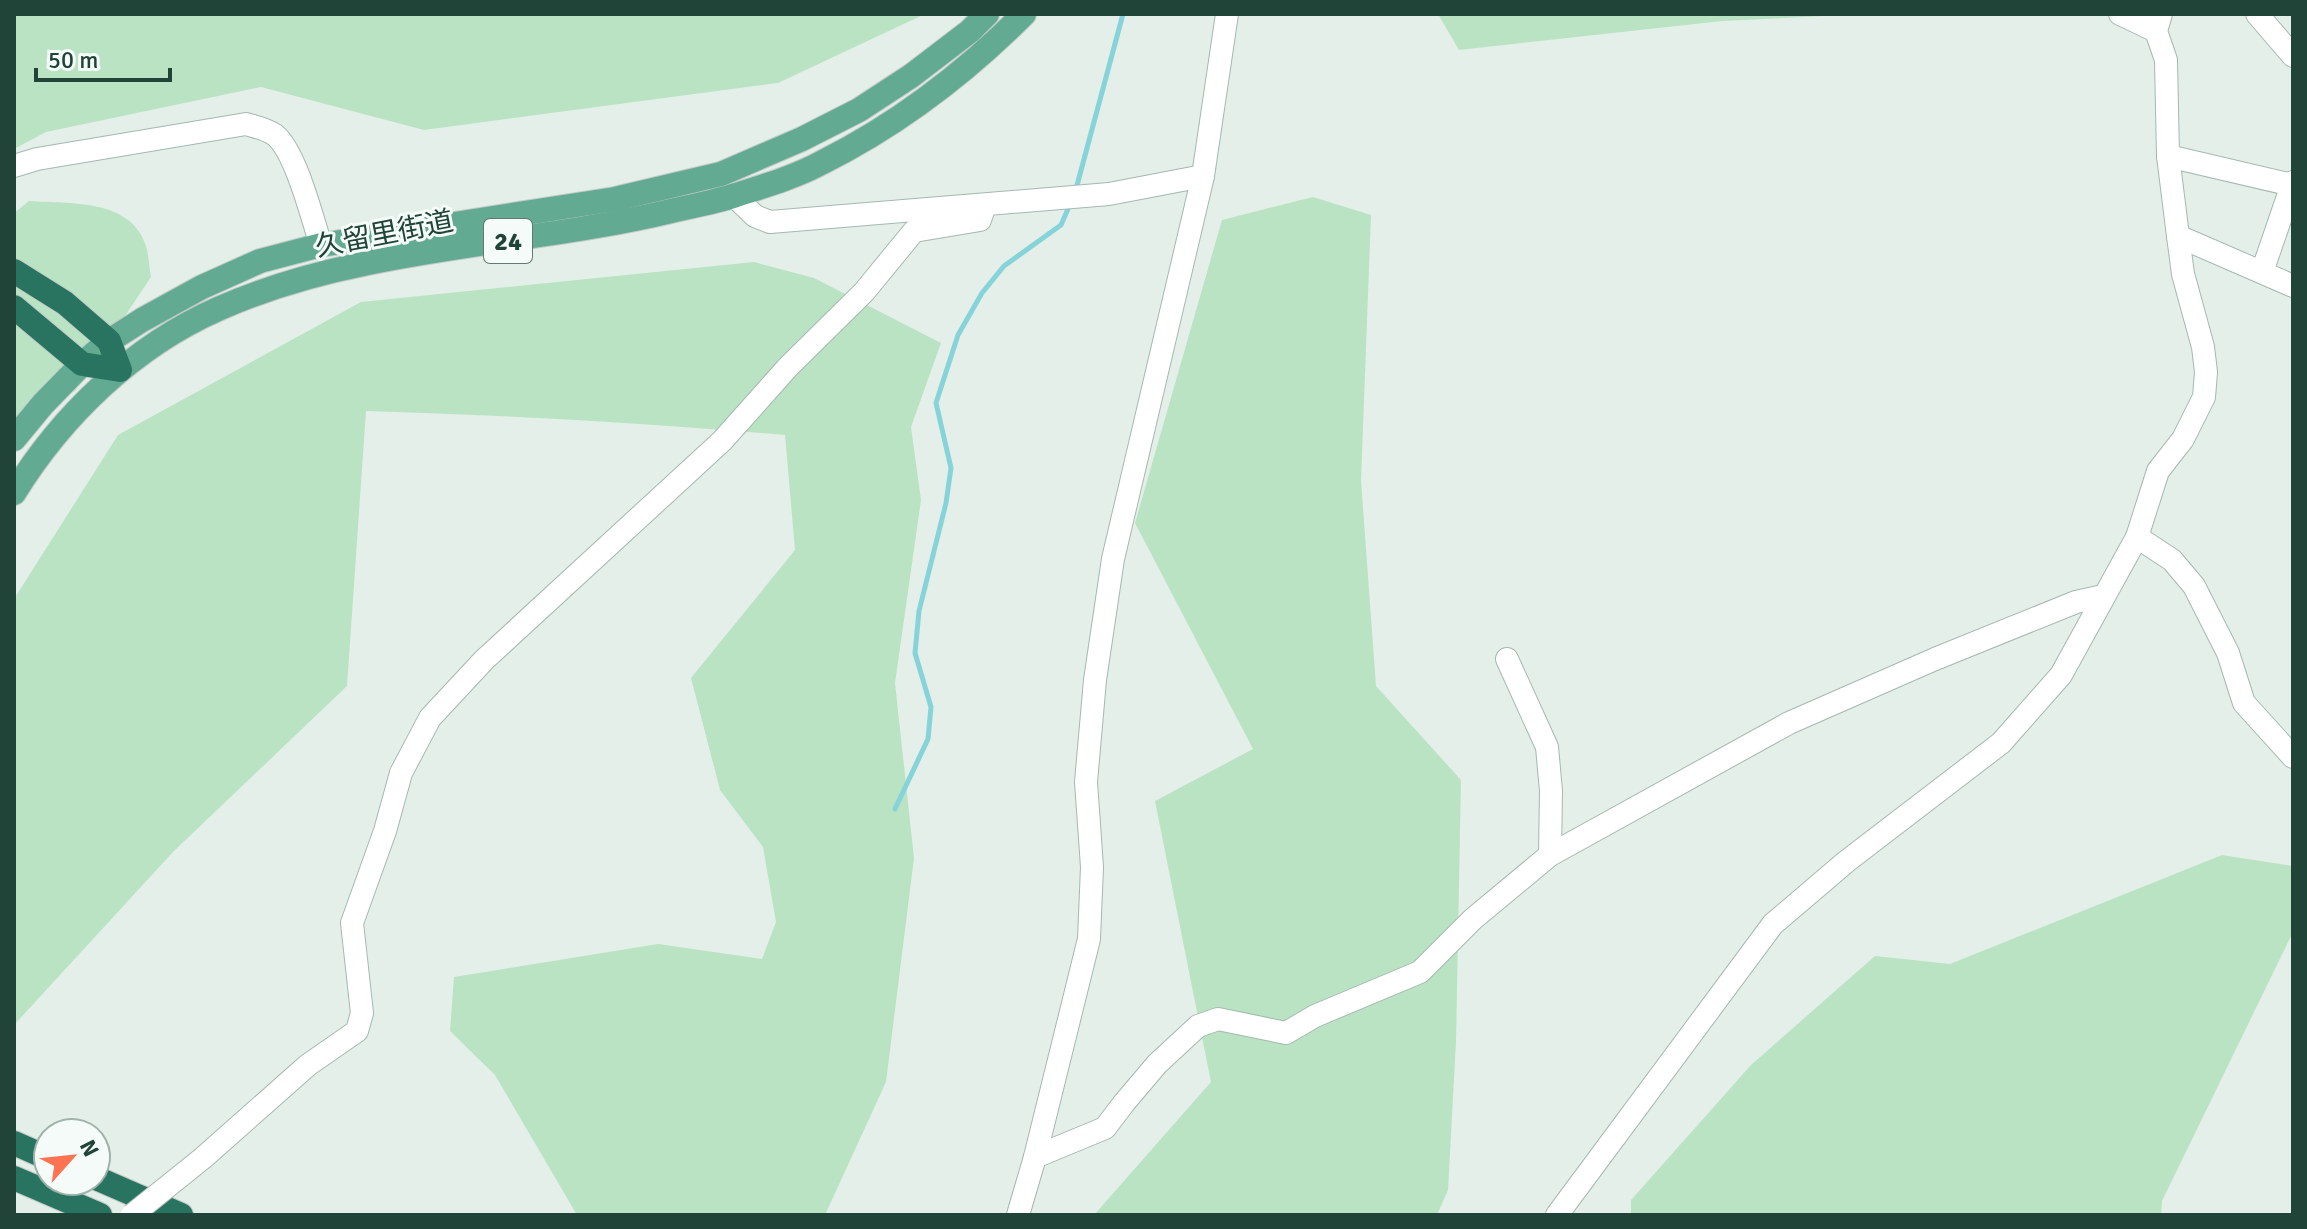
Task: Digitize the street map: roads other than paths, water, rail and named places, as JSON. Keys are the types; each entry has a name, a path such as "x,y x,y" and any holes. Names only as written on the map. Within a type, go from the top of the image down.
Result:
{"highway":[{"path":"14,271 65,303 109,341 120,370 82,364 14,307"},
{"path":"14,1178 100,1215"},
{"path":"112,1185 181,1215"},
{"path":"14,1188 91,1215"}],"main road":[{"name":"久留里街道","path":"14,439 43,404 109,341 202,287 260,261 321,245 615,199 721,174 859,110 923,67 987,14"},
{"name":"久留里街道","path":"14,493 68,421 120,370 185,326 217,309 268,290 367,263 629,221 734,196 819,165 930,97 989,49 1024,14"}],"street":[{"path":"1018,1215 1089,939 1092,867 1086,782 1095,680 1113,559 1203,176 1227,14"},
{"path":"1557,1215 1773,924 1847,861 2001,743 2061,675 2137,537 2158,471 2183,439 2204,397 2206,372 2203,347 2183,274 2168,156 2166,60 2158,23 2120,14"},
{"path":"2261,15 2293,56"},
{"path":"14,166 37,159 246,124 277,137 286,149 321,245"},
{"path":"2168,156 2292,183 2262,272"},
{"path":"734,196 755,216 770,222 1109,194 1203,176"},
{"path":"132,1215 203,1158 308,1065 357,1031 362,1013 352,923 385,831 401,773 430,718 484,660 722,441 788,367 864,292 914,231 980,220 985,205"},
{"path":"2178,236 2293,286"},
{"path":"2137,537 2172,560 2194,586 2228,653 2244,703 2293,757"},
{"path":"1035,1157 1105,1128 1157,1064 1198,1026 1218,1019 1286,1033 1315,1016 1420,972 1473,919 1550,855 1789,723 1935,659 2076,602 2103,596"},
{"path":"1507,659 1547,747 1551,791 1550,855"}],"waterway":[{"path":"1076,189 1123,14"},
{"path":"895,809 928,739 931,707 915,653 919,611 946,503 951,468 936,403 958,335 982,293 1004,266 1061,225 1071,202"}]}
